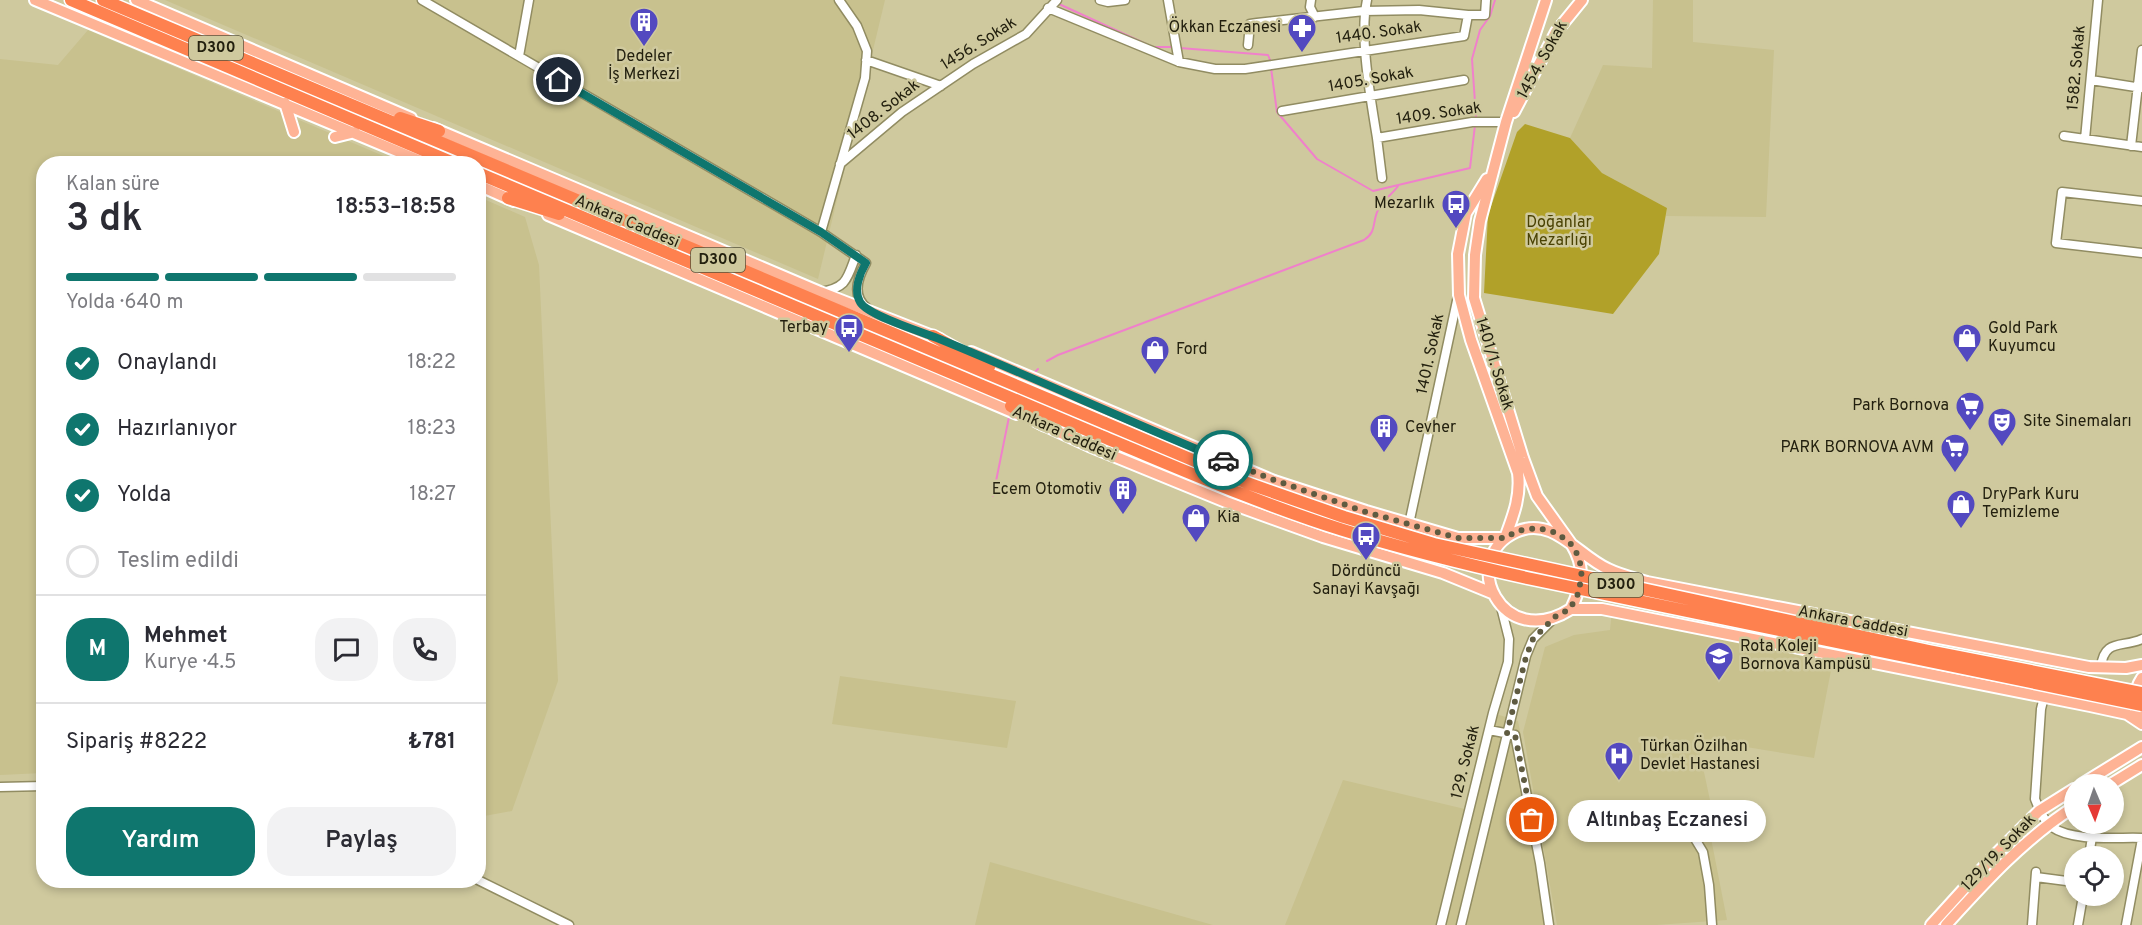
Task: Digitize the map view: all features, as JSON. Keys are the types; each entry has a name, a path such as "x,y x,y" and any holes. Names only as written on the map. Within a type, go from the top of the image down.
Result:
{"highway":[{"name":"D300","path":"71,0 437,156"},
{"name":"Ankara Caddesi","path":"103,0 472,156"},
{"path":"330,96 439,131"},
{"name":"Ankara Caddesi","path":"486,162 1246,483 1344,517 1434,544 1929,651 2142,693"},
{"name":"Ankara Caddesi","path":"486,176 1241,494 1341,529 1429,555 1527,578 2142,705"},
{"path":"508,198 633,238"},
{"path":"933,336 1045,398"},
{"path":"974,383 1044,425"}],"main road":[{"path":"35,0 410,156"},
{"name":"Ankara Caddesi","path":"136,0 820,292 933,336 1274,480 1458,538 1505,538 1517,531 1538,528 1557,533 1607,569 1647,582 2090,667 2126,668 2142,665"},
{"name":"1401/1. Sokak","path":"1546,0 1506,122 1480,221 1475,255 1474,298 1523,458 1537,496 1572,545"},
{"name":"1454. Sokak","path":"1506,122 1516,111 1556,32 1582,0"},
{"path":"285,103 294,132"},
{"path":"335,137 355,132"},
{"name":"1401/1. Sokak","path":"1493,169 1466,213 1458,254 1459,295 1471,340 1518,473 1520,488 1518,504 1505,538"},
{"name":"Ankara Caddesi","path":"486,188 1089,446 1226,502 1323,537 1443,573 1492,593"},
{"path":"1505,538 1491,560 1488,577 1492,593 1501,607 1526,620 1544,620 1570,609 1602,609 2127,714 2142,723"},
{"path":"1570,609 1579,592 1582,576 1577,554 1572,545"},
{"path":"2142,678 2134,699 2142,723"},
{"path":"2098,774 2142,747"},
{"path":"2124,776 2142,765"},
{"name":"129/19. Sokak","path":"1931,925 1991,859 2040,811 2064,795"},
{"name":"129/19. Sokak","path":"1946,925 2004,864 2049,823 2064,813"}],"street":[{"path":"422,0 821,232 856,255 866,263 858,281 857,292 860,303 874,313"},
{"path":"519,56 529,0"},
{"path":"839,0 857,26 867,51 866,60"},
{"name":"1456. Sokak","path":"941,86 973,64 1026,34 1057,0"},
{"path":"1100,0 1108,2 1125,0"},
{"path":"1168,0 1179,62"},
{"path":"1311,0 1310,7 1315,17"},
{"name":"1409. Sokak","path":"1367,0 1364,11 1366,49 1382,178"},
{"name":"1440. Sokak","path":"1048,8 1179,62 1215,69 1245,69 1464,36 1468,15 1485,15 1486,0"},
{"name":"1582. Sokak","path":"2085,139 2098,0"},
{"path":"1248,45 1250,24 1364,11 1419,10 1468,15"},
{"path":"2131,146 2140,87 2142,50"},
{"name":"1408. Sokak","path":"821,232 865,78 866,60 941,86"},
{"name":"1405. Sokak","path":"1282,111 1464,80"},
{"path":"2091,80 2140,87"},
{"name":"1408. Sokak","path":"840,164 902,112 941,86"},
{"name":"1409. Sokak","path":"1377,138 1472,122 1506,122"},
{"path":"2064,136 2142,147"},
{"path":"2142,201 2062,192 2056,243 2142,253"},
{"path":"820,292 835,290 842,286 856,255"},
{"name":"1401. Sokak","path":"1408,524 1459,295"},
{"name":"129. Sokak","path":"1441,925 1508,662 1510,650 1507,626 1501,607"},
{"name":"129. Sokak","path":"1461,925 1507,733 1531,645 1539,632 1556,616"},
{"path":"2101,667 2105,652 2112,646 2130,644 2142,639"},
{"path":"2044,697 2041,709 2035,799 2040,811 2049,823 2067,834 2142,838 2126,925"},
{"path":"1489,730 1515,735 1540,862 1549,925"},
{"path":"0,787 36,786"},
{"path":"1686,824 1703,852 1709,885 1712,925"},
{"path":"2091,846 2092,837"},
{"path":"2032,925 2036,874 2064,880"},
{"path":"486,884 569,925"},
{"path":"2078,925 2081,906"}],"shaded area":[{"path":"165,0 885,0 818,279"},
{"path":"1653,0 1693,0 1693,42 1774,50 1766,217 1666,216 1667,208 1602,173 1570,138 1603,65 1652,68"},
{"path":"88,30 384,156 36,156 36,773 0,775 0,59 58,65"},
{"path":"486,200 525,217 539,265 558,681 512,811 486,816"},
{"name":"Türkan Özilhan Devlet Hastanesi","path":"1612,611 1834,655 1814,758 1697,739 1711,805 1710,833 1727,920 1656,925 1557,925 1523,732 1545,647 1574,635 1610,630"},
{"path":"840,676 1016,701 1007,748 832,724"},
{"path":"1493,713 1518,721 1537,816 1554,925 1285,925 1343,780 1469,810"},
{"path":"990,862 1213,925 975,925"}],"green space":[{"name":"Doğanlar Mezarlığı","path":"1525,124 1570,138 1602,173 1667,208 1659,254 1613,314 1484,293 1488,215 1517,132"}],"waterway":[{"path":"1476,117 1472,59 1480,30 1490,16 1495,0"},
{"path":"1059,4 1146,44"},
{"path":"1151,47 1172,47"},
{"path":"1180,48 1268,55 1270,60"},
{"path":"1271,68 1277,112 1317,159 1373,191 1470,168 1475,125"},
{"path":"1047,361 1364,240 1373,230 1380,206 1398,186"},
{"path":"1034,373 1038,369"},
{"path":"993,496 1009,417"}],"way so far":[{"path":"1223,460 1366,512 1458,538 1479,540 1505,538 1517,531 1538,528 1557,533 1572,545 1582,569 1579,592 1570,609 1556,616 1533,639 1526,657 1507,733 1515,735 1532,820"}],"place":[{"name":"Dedeler İş Merkezi","path":"644,48"},
{"name":"Ökkan Eczanesi","path":"1302,54"},
{"name":"Mezarlık","path":"1456,230"},
{"name":"Terbay","path":"849,354"},
{"name":"Gold Park Kuyumcu","path":"1967,364"},
{"name":"Ford","path":"1155,376"},
{"name":"Park Bornova","path":"1970,432"},
{"name":"Site Sinemaları","path":"2002,448"},
{"name":"Cevher","path":"1384,454"},
{"name":"PARK BORNOVA AVM","path":"1955,474"},
{"name":"Ecem Otomotiv","path":"1123,516"},
{"name":"DryPark Kuru Temizleme","path":"1961,530"},
{"name":"Kia","path":"1196,544"},
{"name":"Dördüncü Sanayi Kavşağı","path":"1366,562"},
{"name":"Rota Koleji Bornova Kampüsü","path":"1719,682"},
{"name":"Türkan Özilhan Devlet Hastanesi","path":"1619,782"},
{"name":"Altınbaş Eczanesi","path":"1532,820"}],"route":[{"path":"559,80 821,232 866,263 858,281 857,292 860,303 874,313 972,352 1223,460"}]}
